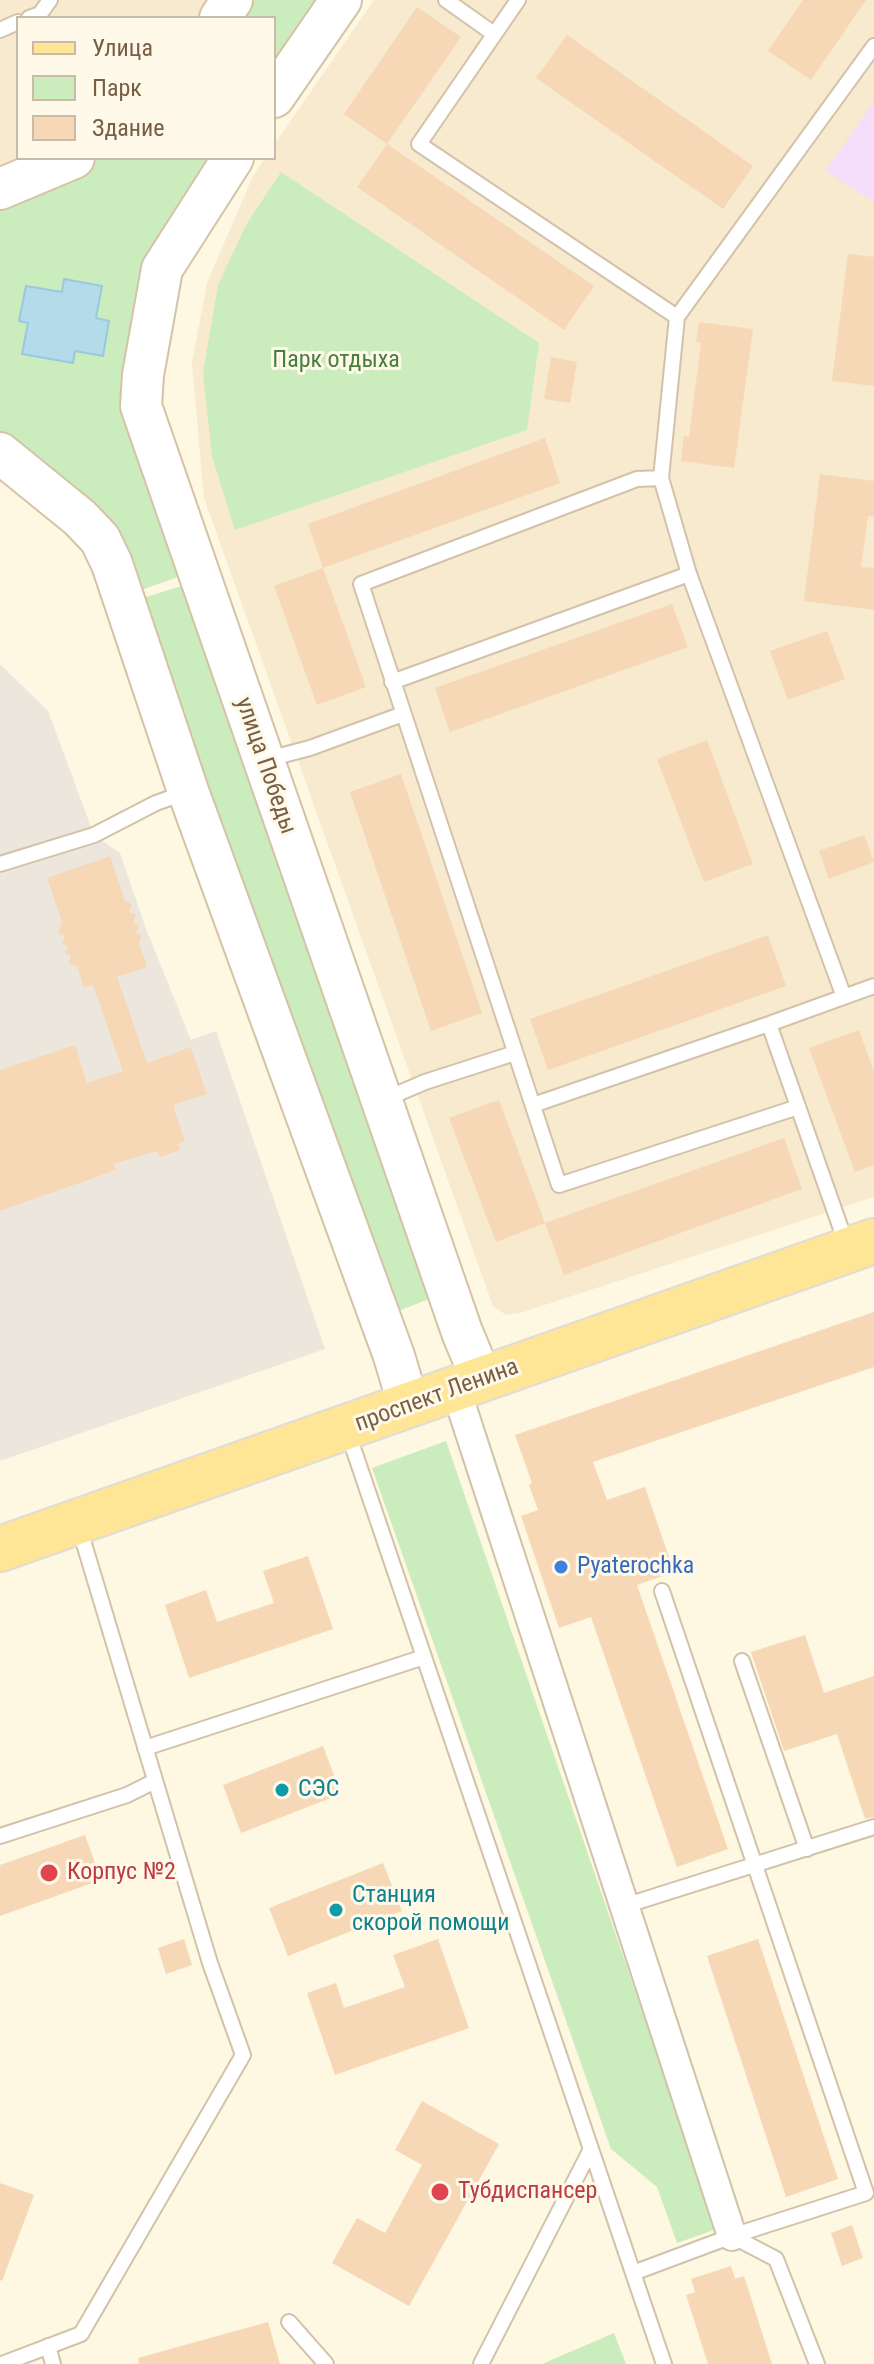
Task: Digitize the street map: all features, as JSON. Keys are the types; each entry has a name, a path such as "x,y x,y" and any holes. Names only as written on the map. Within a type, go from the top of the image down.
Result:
{"main road":[{"name":"проспект Ленина","path":"0,1549 861,1245"}],"street":[{"path":"276,94 341,0"},
{"path":"0,189 69,160"},
{"name":"улица Победы","path":"232,160 162,269 143,375 141,406 382,1101 469,1385"},
{"path":"0,453 80,518 100,539 112,564 188,791 394,1356 409,1406"},
{"path":"469,1385 624,1906 732,2236"}],"lane":[{"path":"38,16 50,0"},
{"path":"446,0 494,34"},
{"path":"518,0 419,144 677,317"},
{"path":"844,997 689,574 661,478 677,317 874,46"},
{"path":"661,478 637,479 361,584 559,1185 798,1107"},
{"path":"392,682 689,574"},
{"path":"264,760 310,748 403,714"},
{"path":"0,864 94,835 156,803 188,791"},
{"path":"533,1105 874,986"},
{"path":"769,1024 798,1107 861,1245"},
{"path":"382,1101 425,1082 515,1053"},
{"path":"347,1428 664,2364"},
{"path":"2,2364 81,2334 243,2055 210,1963 77,1523"},
{"path":"633,2273 732,2236 870,2192 662,1591"},
{"path":"145,1748 424,1657"},
{"path":"742,1661 807,1849"},
{"path":"0,1836 127,1795 155,1781"},
{"path":"624,1906 874,1827"},
{"path":"481,2364 591,2149"},
{"path":"732,2236 776,2259 817,2364"},
{"path":"289,2322 326,2364"},
{"path":"48,2346 53,2364"}],"shaded area":[{"path":"0,0 217,0 205,16 16,16 16,159 0,167"},
{"path":"374,0 874,0 874,1197 520,1313 506,1315 493,1306 204,498 192,363 207,283 253,176 264,160 276,160 276,142"},
{"path":"874,102 874,202 825,171"},
{"path":"0,664 48,711 94,835 120,853 146,929 191,1040 216,1031 325,1349 0,1461"}],"green space":[{"path":"251,0 322,0 276,67 276,16 239,16"},
{"path":"97,160 212,160 128,397 190,573 135,592 0,434 0,204"},
{"name":"Парк отдыха","path":"281,172 539,343 527,430 235,530 212,456 203,373 218,285 246,225"},
{"path":"188,584 437,1296 385,1316 136,600"},
{"path":"446,1441 717,2229 677,2243 657,2187 611,2149 372,1468"},
{"path":"614,2333 626,2364 542,2364"}],"water":[{"path":"64,279 102,286 96,318 109,321 103,356 75,351 73,363 22,354 28,323 19,321 26,286 62,292"}],"building":[{"path":"803,0 866,0 811,80 768,51"},
{"path":"417,7 461,37 387,144 344,114"},
{"path":"567,35 753,166 723,209 536,78"},
{"path":"387,144 594,286 564,330 357,187"},
{"path":"848,254 874,257 874,386 832,381"},
{"path":"699,322 753,329 734,468 681,461 684,436 689,437 701,343 696,342"},
{"path":"551,357 577,362 570,403 544,399"},
{"path":"545,438 560,483 323,568 308,524"},
{"path":"820,474 874,481 874,517 868,516 861,567 874,568 874,610 804,601"},
{"path":"323,568 366,687 317,705 274,586"},
{"path":"672,604 688,647 450,732 435,688"},
{"path":"827,631 845,679 788,700 770,651"},
{"path":"707,740 753,864 704,882 657,759"},
{"path":"401,774 482,1013 431,1031 350,792"},
{"path":"864,835 874,862 829,879 819,851"},
{"path":"110,856 125,901 132,904 129,912 136,914 133,923 139,925 136,933 142,935 139,943 147,967 117,977 147,1063 191,1047 207,1094 173,1105 185,1141 178,1144 180,1150 160,1157 157,1151 114,1164 116,1170 0,1211 0,1070 75,1045 87,1083 123,1071 93,985 84,988 77,966 68,963 71,956 65,954 68,946 62,944 65,935 58,933 62,922 47,878"},
{"path":"768,935 786,986 548,1070 530,1019"},
{"path":"859,1030 874,1071 874,1165 855,1172 809,1048"},
{"path":"499,1100 545,1223 496,1242 449,1118"},
{"path":"784,1138 802,1189 564,1275 545,1223"},
{"path":"874,1312 874,1367 593,1462 607,1500 645,1487 674,1572 637,1585 728,1849 677,1867 591,1617 559,1628 521,1516 538,1510 515,1435"},
{"path":"308,1556 333,1629 189,1678 165,1605 206,1590 217,1622 274,1603 263,1571"},
{"path":"805,1635 824,1693 874,1676 874,1817 865,1819 837,1734 784,1751 751,1652"},
{"name":"СЭС","path":"323,1746 341,1794 241,1833 223,1785"},
{"name":"Корпус №2","path":"85,1835 101,1880 0,1916 0,1865"},
{"name":"Станция скорой помощи","path":"383,1863 402,1911 288,1956 269,1908"},
{"path":"184,1939 192,1965 166,1974 158,1948"},
{"path":"438,1939 469,2028 335,2075 307,1993 336,1983 344,2008 405,1987 393,1955"},
{"path":"758,1939 838,2179 786,2197 707,1956"},
{"name":"Тубдиспансер","path":"422,2101 499,2144 409,2306 332,2263 357,2218 385,2233 422,2165 395,2150"},
{"path":"0,2183 34,2195 2,2281 0,2280"},
{"path":"852,2225 863,2258 842,2266 831,2233"},
{"path":"731,2266 735,2279 744,2276 772,2364 708,2364 686,2295 695,2292 691,2279"},
{"path":"268,2322 280,2364 139,2364 138,2358"}],"place":[{"name":"Pyaterochka","path":"561,1567"},
{"name":"СЭС","path":"282,1790"},
{"name":"Корпус №2","path":"49,1873"},
{"name":"Станция скорой помощи","path":"336,1910"},
{"name":"Тубдиспансер","path":"440,2192"}]}
